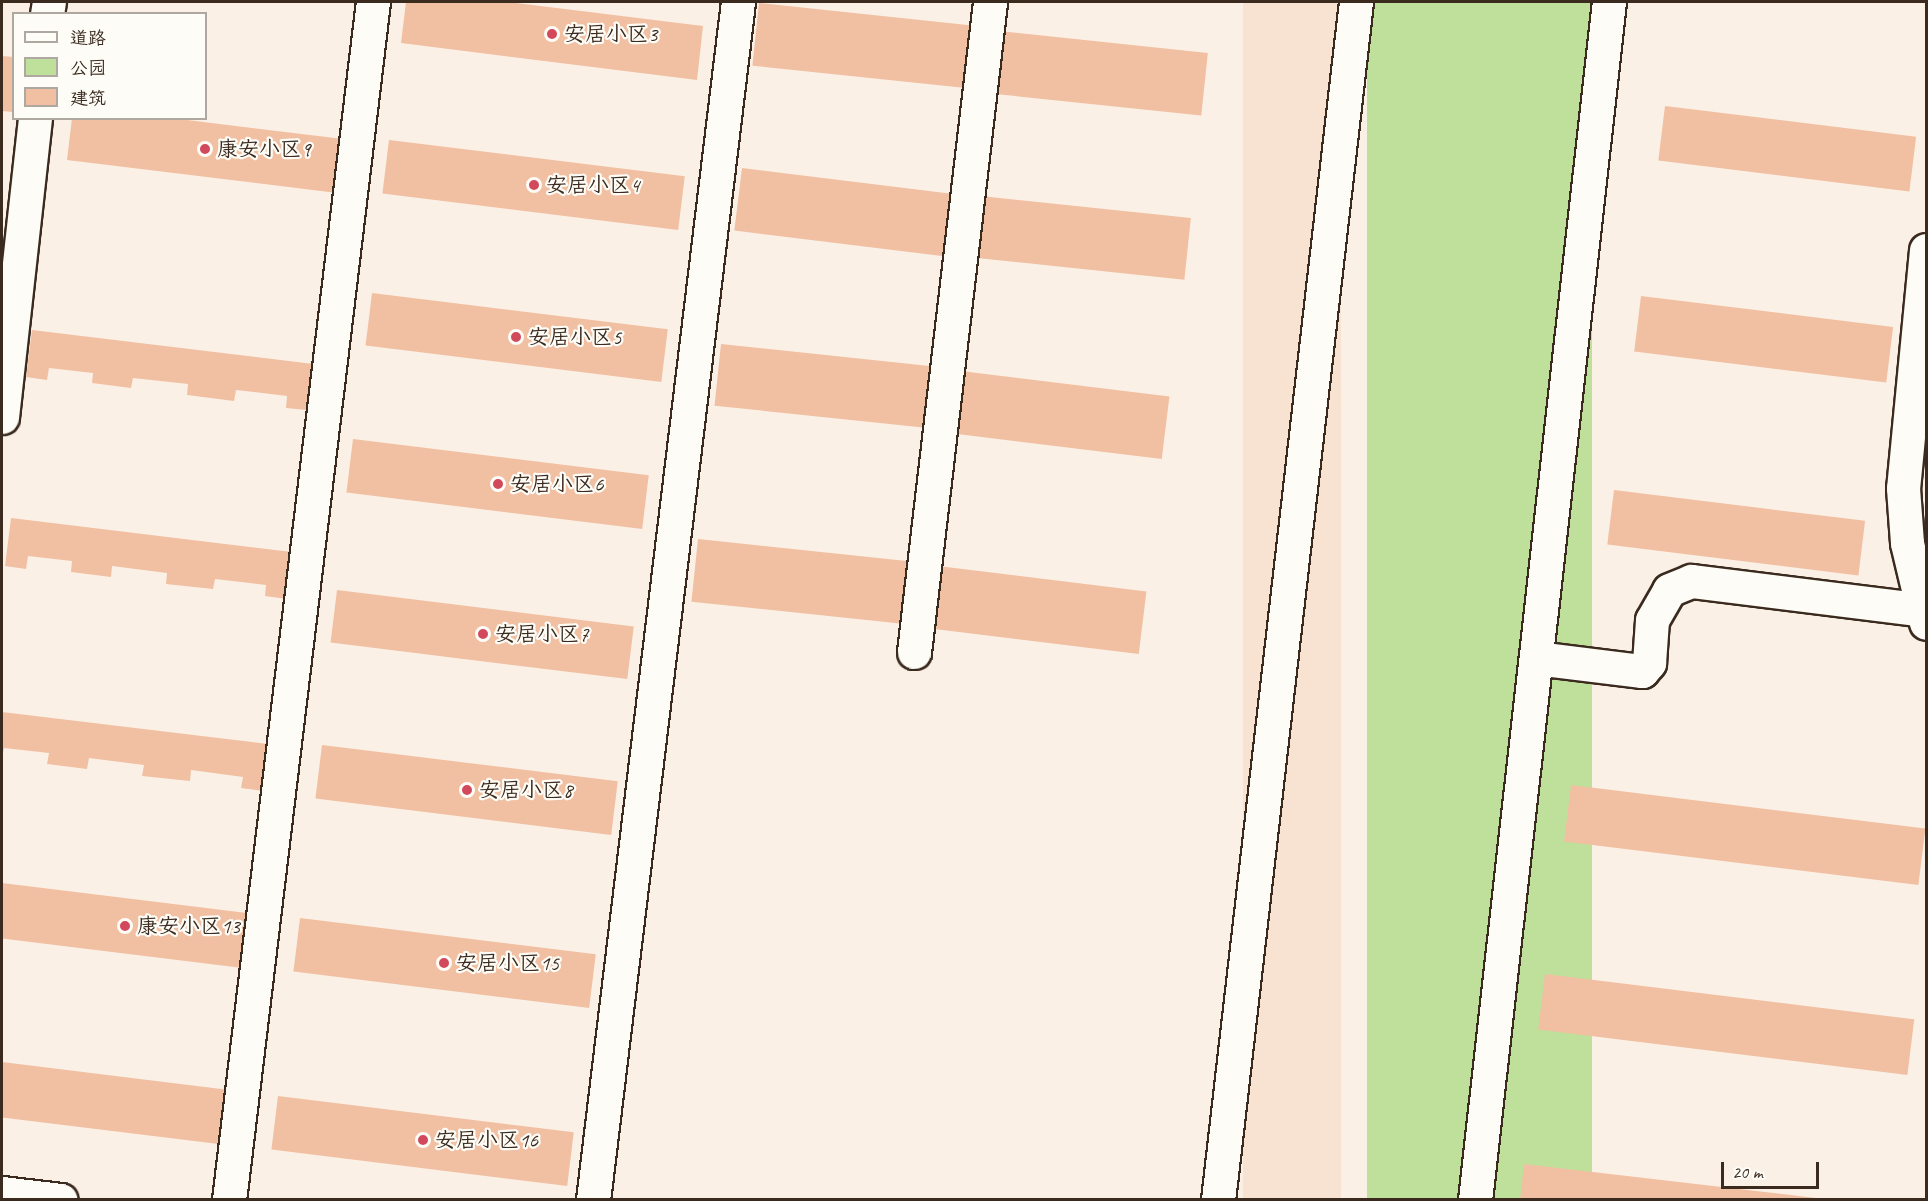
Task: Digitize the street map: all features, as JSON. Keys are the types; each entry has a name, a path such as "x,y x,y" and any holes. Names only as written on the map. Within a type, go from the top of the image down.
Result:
{"street":[{"path":"229,1200 373,2"},
{"path":"593,1200 738,2"},
{"path":"914,652 990,2"},
{"path":"1218,1200 1356,2"},
{"path":"1475,1200 1610,2"},
{"path":"2,417 35,120"},
{"path":"1536,658 1642,671 1649,663 1653,620 1663,600 1669,590 1691,581 1925,617 1907,543 1903,488 1926,250"},
{"path":"2,1193 61,1200"}],"shaded area":[{"path":"1243,2 1341,2 1341,1200 1243,1200"}],"green space":[{"path":"1367,2 1592,2 1592,1200 1367,1200"}],"building":[{"name":"安居小区3","path":"406,2 508,2 703,26 697,80 401,43"},
{"path":"759,3 970,25 963,88 752,66"},
{"path":"999,31 1208,53 1201,116 992,94"},
{"path":"2,56 12,57 12,112 2,111"},
{"path":"1665,106 1916,137 1909,191 1658,161"},
{"name":"康安小区9","path":"72,120 187,120 343,139 337,193 67,160"},
{"name":"安居小区4","path":"389,140 685,176 678,230 382,194"},
{"path":"742,168 951,194 944,256 734,231"},
{"path":"981,196 1191,218 1184,280 975,258"},
{"name":"安居小区5","path":"372,293 668,329 661,382 366,346"},
{"path":"1641,296 1893,327 1886,383 1634,352"},
{"path":"32,330 313,364 307,410 286,408 287,396 236,390 234,401 187,395 188,384 133,378 131,388 92,383 93,373 49,368 47,380 26,377"},
{"path":"721,344 932,366 925,428 715,406"},
{"path":"961,371 1169,397 1162,459 953,434"},
{"name":"安居小区6","path":"353,439 649,475 642,529 346,493"},
{"path":"1614,490 1865,521 1858,575 1607,545"},
{"path":"11,518 292,552 287,599 265,596 266,585 215,579 213,589 166,584 167,573 112,566 111,577 71,572 72,561 28,556 26,569 5,566"},
{"path":"698,539 909,561 902,624 691,602"},
{"path":"938,566 1146,592 1139,654 930,629"},
{"name":"安居小区7","path":"337,590 634,626 627,679 331,643"},
{"path":"2,712 268,744 263,791 241,788 243,777 191,770 190,781 142,776 144,765 89,758 87,769 47,764 49,753 4,748 2,758"},
{"name":"安居小区8","path":"322,745 618,781 611,835 315,799"},
{"path":"1571,785 1925,829 1918,885 1564,842"},
{"name":"康安小区13","path":"2,883 249,913 242,968 2,938"},
{"name":"安居小区15","path":"300,918 596,954 589,1008 293,972"},
{"path":"1545,974 1914,1019 1907,1075 1538,1030"},
{"path":"2,1062 231,1090 225,1145 2,1117"},
{"name":"安居小区16","path":"278,1096 574,1132 567,1186 271,1150"},
{"path":"1524,1164 1816,1198 1816,1200 1520,1200"}],"place":[{"name":"安居小区3","path":"552,34"},
{"name":"康安小区9","path":"205,149"},
{"name":"安居小区4","path":"534,185"},
{"name":"安居小区5","path":"516,337"},
{"name":"安居小区6","path":"498,484"},
{"name":"安居小区7","path":"483,634"},
{"name":"安居小区8","path":"467,790"},
{"name":"康安小区13","path":"125,926"},
{"name":"安居小区15","path":"444,963"},
{"name":"安居小区16","path":"423,1140"}]}
